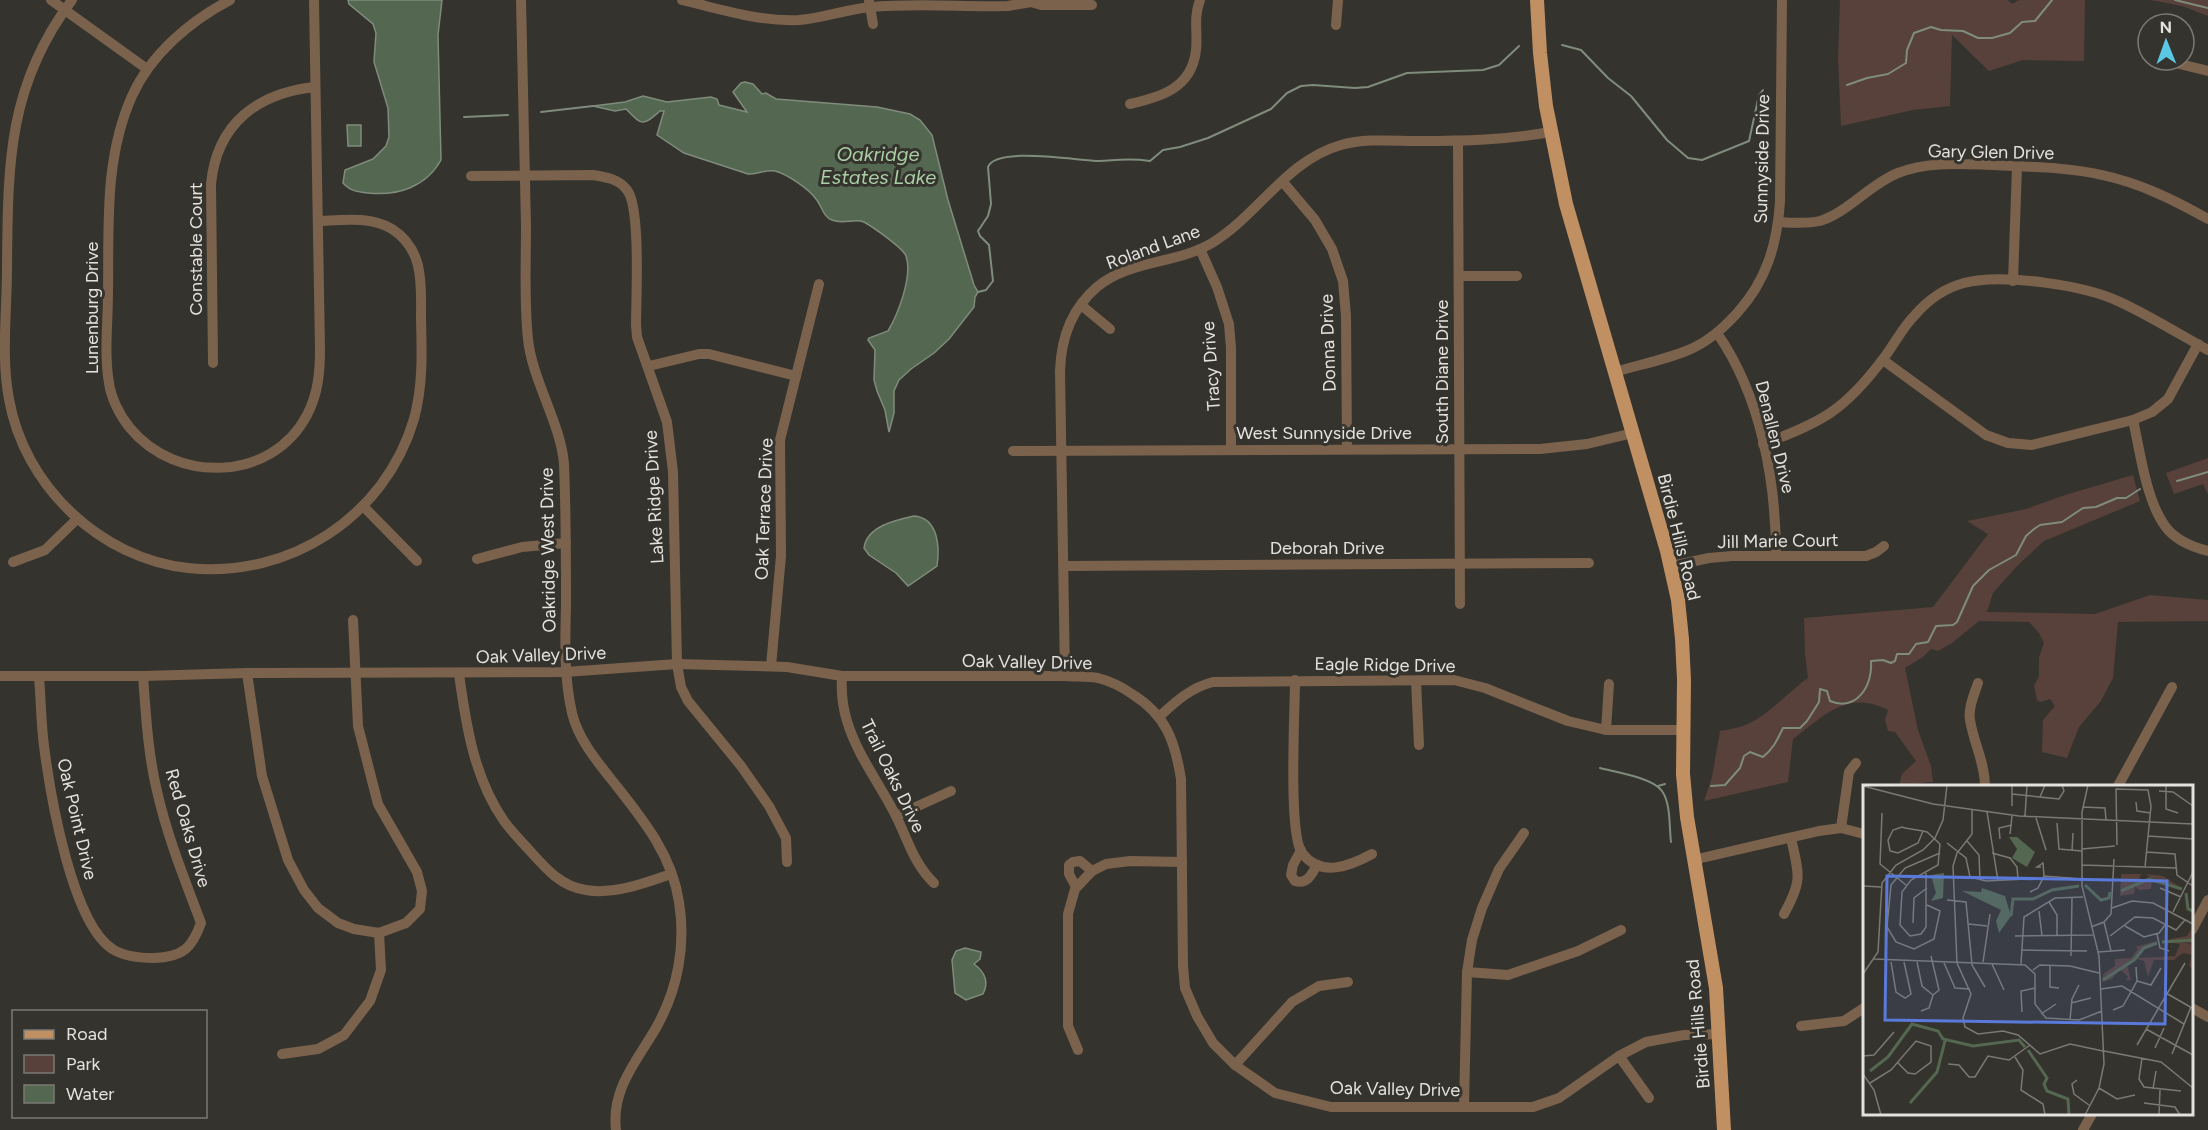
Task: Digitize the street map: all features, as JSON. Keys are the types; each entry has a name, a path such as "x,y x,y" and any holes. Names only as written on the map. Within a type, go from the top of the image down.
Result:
{"main road":[{"name":"Birdie Hills Road","path":"1537,0 1540,53 1550,132 1566,204 1671,566 1682,639 1683,774 1692,860 1716,988 1724,1130"}],"street":[{"path":"51,0 147,69"},
{"path":"72,0 46,40 31,71 20,105 11,148 7,193 7,378 9,400 27,453 41,477 77,519 117,546 152,561 189,568 225,570 258,565 287,557 341,528 363,506 390,472 404,446 414,419 422,370 421,274 416,254 394,230 380,223 364,220 319,221"},
{"name":"Lunenburg Drive","path":"230,0 189,26 147,69 133,95 114,149 110,184 107,354 109,384 117,408 146,444 166,457 189,465 211,469 254,461 271,452 296,430 306,417 316,394 320,371 314,0"},
{"name":"Oakridge West Drive","path":"521,0 528,340 536,374 563,459 566,543 565,672 573,715 587,748 648,825 661,846 679,898 681,918 681,939 671,998 656,1027 629,1069 620,1089 616,1104 616,1130"},
{"path":"682,0 732,12 774,19 798,20 821,17 869,3 1008,6 1031,1 1041,4 1092,5"},
{"path":"732,12 733,0"},
{"path":"1130,104 1158,98 1169,93 1188,74 1196,49 1196,10 1200,0"},
{"path":"1336,25 1338,0"},
{"name":"Sunnyside Drive","path":"1615,372 1686,351 1717,333 1750,300 1769,265 1779,222 1782,0"},
{"path":"869,3 873,24"},
{"name":"Constable Court","path":"213,363 211,184 214,164 221,145 234,125 259,102 282,92 315,87"},
{"name":"Roland Lane","path":"1065,676 1060,352 1064,335 1081,305 1097,287 1121,273 1200,249 1236,226 1314,156 1341,145 1354,142 1507,138 1550,132"},
{"name":"South Diane Drive","path":"1458,141 1460,604"},
{"name":"Gary Glen Drive","path":"1779,222 1808,223 1820,220 1844,209 1880,182 1910,169 1934,164 2049,168 2102,175 2149,189 2208,219"},
{"path":"2013,281 2017,166"},
{"name":"Lake Ridge Drive","path":"471,176 593,175 613,179 628,191 634,214 636,325 667,422 673,472 677,664 681,687 688,701 741,766 769,806 786,838 787,862"},
{"name":"Donna Drive","path":"1283,182 1315,220 1332,249 1343,281 1346,316 1347,449"},
{"name":"Tracy Drive","path":"1200,249 1217,287 1228,324 1231,348 1231,450"},
{"path":"1459,276 1517,276"},
{"path":"1763,444 1806,428 1825,418 1858,389 1883,360 1913,317 1937,296 1963,283 2013,281 2057,284 2099,294 2119,301 2203,347 2162,406 2144,416 2044,443 2019,445 1986,435 1974,428 1883,360"},
{"name":"Oak Terrace Drive","path":"771,666 781,556 780,440 819,284"},
{"path":"1081,305 1110,329"},
{"name":"Denallen Drive","path":"1717,333 1736,361 1763,444 1774,500 1776,556"},
{"path":"649,366 692,355 709,354 796,376"},
{"path":"2133,420 2152,497 2165,526 2180,540 2208,551"},
{"name":"West Sunnyside Drive","path":"1013,451 1569,447 1633,433"},
{"path":"363,506 417,561"},
{"path":"13,562 45,550 77,519"},
{"path":"477,559 522,547 566,543"},
{"name":"Jill Marie Court","path":"1671,566 1709,558 1866,556 1884,546"},
{"name":"Deborah Drive","path":"1064,566 1589,563"},
{"path":"247,672 262,776 288,861 304,890 318,908 338,923 354,929 380,933 406,923 420,909 422,891 417,872 378,804 358,726 353,620"},
{"name":"Oak Valley Drive","path":"0,676 143,676 247,672 459,674 565,672 677,664 771,666 842,676 1098,678 1144,701 1160,716 1176,749 1179,769 1185,988 1197,1016 1213,1043 1235,1065 1275,1093 1331,1107 1533,1107 1559,1098 1620,1056 1646,1042 1684,1035 1720,1034"},
{"path":"459,674 466,729 476,763 489,794 505,822 547,869 572,887 587,890 618,889 646,883 671,874"},
{"name":"Red Oaks Drive","path":"143,676 148,736 157,792 180,868 201,923 194,943 176,955 155,958"},
{"name":"Trail Oaks Drive","path":"842,676 841,698 847,722 857,746 896,816 916,862 934,884"},
{"name":"Oak Point Drive","path":"39,677 44,745 58,825 84,911 96,933 113,950 130,956 155,958"},
{"path":"1295,680 1294,822 1300,850 1317,865 1329,868 1351,866 1372,854"},
{"name":"Eagle Ridge Drive","path":"1160,716 1187,693 1213,682 1454,680 1485,688 1568,721 1606,730 1684,730"},
{"path":"1416,681 1419,745"},
{"path":"1978,683 1971,702 1969,719 1985,770 1985,785"},
{"path":"1606,730 1609,684"},
{"path":"2119,785 2172,687"},
{"path":"1841,828 1848,772 1856,764"},
{"path":"896,816 951,791"},
{"path":"1692,860 1819,831 1841,828 1863,834"},
{"path":"1464,1107 1467,972 1472,940 1482,908 1499,869 1524,832"},
{"path":"1784,914 1798,885 1798,871 1791,838"},
{"path":"1300,850 1291,875 1295,881 1307,880 1317,865"},
{"path":"1076,887 1069,874 1070,865 1073,862 1080,861 1092,872"},
{"path":"1078,1050 1068,1026 1068,914 1076,887 1092,872 1106,864 1182,861"},
{"path":"2193,928 2208,900"},
{"path":"1467,972 1508,975 1578,951 1621,930"},
{"path":"282,1054 318,1049 344,1035 370,1001 381,970 380,933"},
{"path":"1235,1065 1293,1002 1319,986 1348,982"},
{"path":"1801,1026 1844,1021 1863,1009"},
{"path":"2193,1009 2208,1017"},
{"path":"1620,1056 1649,1098"},
{"path":"2083,1130 2091,1115"}],"green space":[{"path":"1840,0 2008,0 2012,4 2019,0 2085,0 2084,61 2023,60 1989,71 1952,35 1950,106 1913,110 1841,126 1838,58"},
{"path":"2151,0 2208,0 2208,16 2182,6"},
{"path":"2208,458 2208,494 2203,484 2174,494 2166,473"},
{"path":"2133,475 2140,501 2044,541 1993,593 1987,612 2095,614 2150,595 2208,600 2208,621 2118,622 2113,678 2101,701 2079,727 2067,758 2042,752 2043,720 2055,706 2050,699 2040,702 2037,700 2034,686 2039,676 2039,657 2044,643 2039,633 2029,622 1979,621 1952,643 1938,651 1931,649 1905,668 1918,730 1931,766 1933,782 1899,785 1902,774 1916,761 1895,732 1888,731 1885,720 1888,710 1860,702 1848,704 1826,714 1793,739 1788,782 1704,801 1712,777 1720,731 1748,724 1772,708 1808,678 1804,618 1933,607 1988,534 1967,521 2026,509"}],"water":[{"path":"348,0 442,0 438,35 441,160 427,177 410,188 379,194 351,189 343,183 345,170 373,159 386,146 389,137 388,108 374,62 376,33 373,24 349,4"},
{"name":"Oakridge Estates Lake","path":"745,82 753,84 762,94 766,93 776,99 877,107 910,114 920,120 932,135 948,200 978,292 974,307 949,339 899,380 894,391 894,413 889,432 885,410 874,380 875,350 868,340 888,331 896,315 908,274 904,252 864,222 840,222 829,219 808,191 780,173 765,171 748,174 684,153 657,135 664,111 642,122 626,109 615,111 593,106 625,102 643,96 667,102 711,97 717,99 719,105 747,112 733,92"},
{"path":"347,125 361,125 361,146 348,146"},
{"path":"914,516 922,518 933,527 936,534 938,558 937,566 908,586 896,573 869,555 864,548 866,540 876,529"},
{"path":"965,948 981,952 980,959 974,964 981,970 986,981 983,994 966,1000 955,993 952,960 956,951"}],"waterway":[{"path":"1847,85 1888,74 1906,63 1907,50 1914,33 1931,27 1963,31 1978,38 1992,38 2010,33 2022,22 2035,21 2052,0"},
{"path":"2175,0 2208,8"},
{"path":"1562,45 1581,50 1608,78 1631,96 1667,140 1688,158 1702,160 1749,141 1759,95 1763,90"},
{"path":"978,292 986,290 993,281 989,245 978,231 988,216 991,204 988,167 994,161 1021,156 1099,161 1130,159 1150,161 1163,150 1208,138 1271,109 1287,93 1301,86 1368,87 1407,73 1483,70 1499,65 1519,46"},
{"path":"541,112 593,106"},
{"path":"464,117 508,115"},
{"path":"2177,481 2208,472"},
{"path":"1711,786 1725,785 1740,768 1744,756 1750,752 1763,757 1773,747 1783,728 1800,728 1819,702 1820,689 1827,691 1830,701 1848,703 1855,700 1866,687 1871,661 1883,660 1891,663 1895,661 1897,654 1909,654 1916,644 1928,642 1936,626 1953,625 1957,622 1973,586 1989,570 2016,555 2026,536 2034,529 2040,525 2062,522 2083,508 2096,507 2117,498 2126,498 2140,489"},
{"path":"1600,768 1643,779 1662,791 1668,809 1671,842"},
{"path":"1658,786 1665,784"}]}
